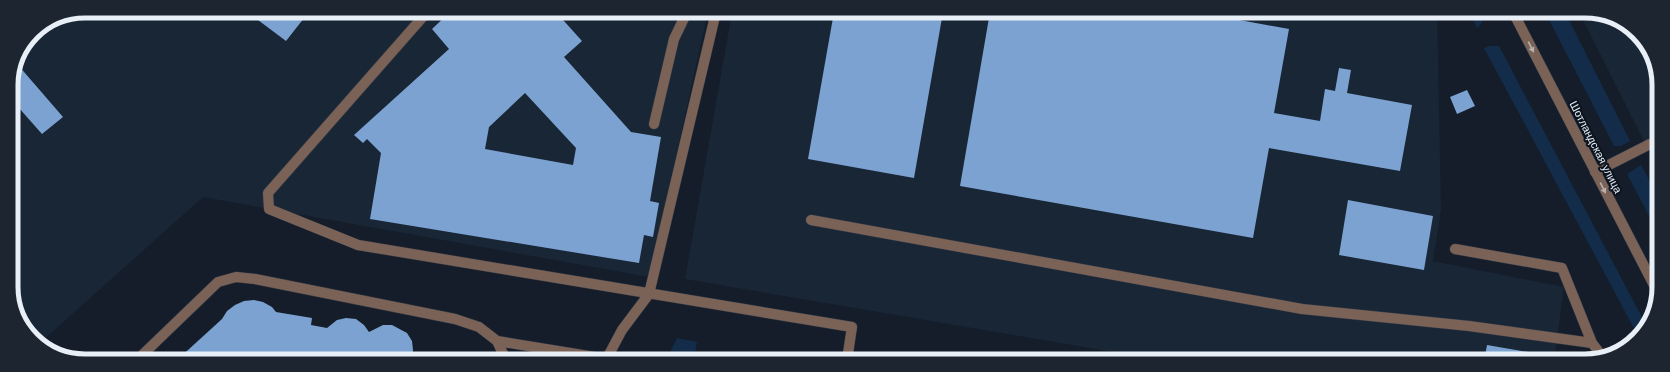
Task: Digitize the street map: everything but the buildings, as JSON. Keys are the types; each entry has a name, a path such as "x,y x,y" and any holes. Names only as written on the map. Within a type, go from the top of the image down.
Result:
{"street":[{"path":"422,18 268,193 269,209 358,245 852,327 848,354"},
{"path":"654,124 674,38 684,18"},
{"path":"609,354 622,330 649,294 715,18"},
{"name":"Шотландская улица","path":"1516,18 1652,281"},
{"path":"1595,172 1650,144"},
{"path":"811,220 1302,309 1469,326 1592,343"},
{"path":"1455,249 1562,268 1592,343 1599,352"},
{"path":"143,354 218,282 236,277 254,279 454,318 479,327 497,341 503,354"},
{"path":"497,341 572,354"}],"shaded area":[{"path":"85,18 707,18 649,277 203,197 44,340 32,328 25,317 19,300 18,287 18,81 23,59 29,48 38,38 48,29 59,23 72,19"},
{"path":"731,18 1437,18 1441,210 1433,261 1564,287 1555,354 1125,354 685,279"},
{"path":"1473,18 1483,18 1481,24 1477,28"},
{"path":"1548,18 1568,18 1630,141 1621,146 1614,146"},
{"path":"1582,18 1598,19 1622,29 1641,48 1645,55 1651,72 1652,85 1652,157"},
{"path":"1499,46 1643,320 1635,331 1484,48"},
{"path":"1641,165 1652,185 1652,222 1627,174"},
{"path":"677,338 697,342 695,354 669,354"}]}
